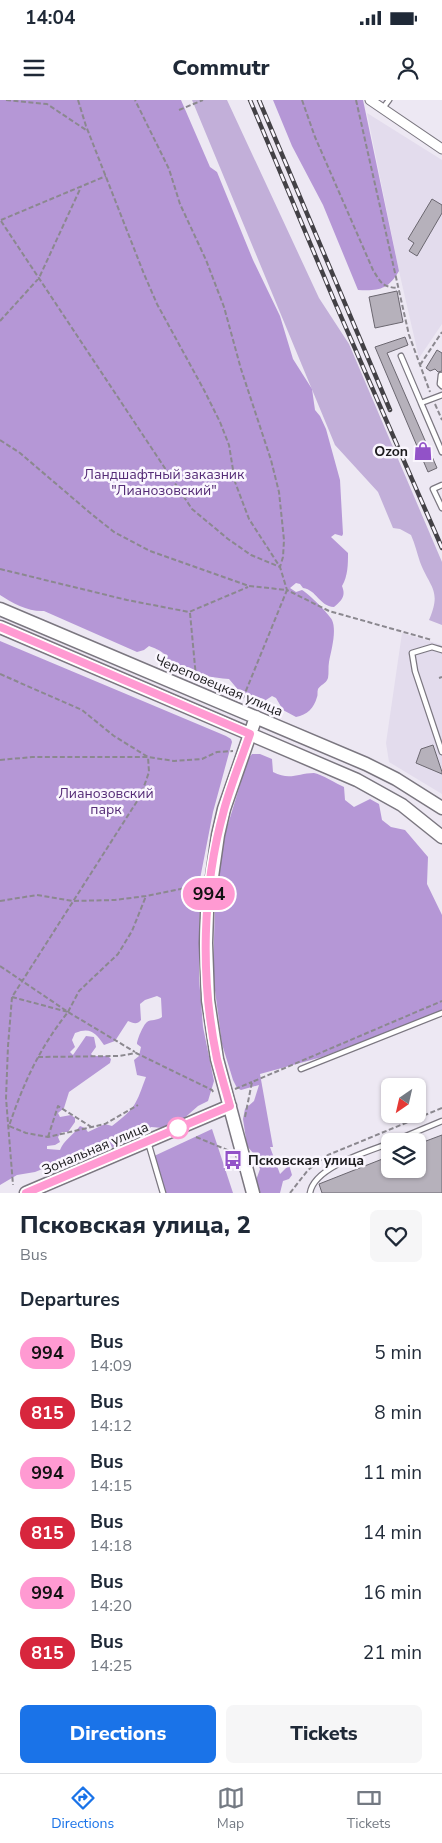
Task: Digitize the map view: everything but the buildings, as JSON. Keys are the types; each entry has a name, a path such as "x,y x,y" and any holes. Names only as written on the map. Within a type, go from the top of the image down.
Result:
{"main road":[{"name":"Череповецкая улица","path":"0,609 366,764 441,805"},
{"path":"0,627 357,780 402,805 442,837"},
{"path":"253,1193 237,1104 217,1059 208,1000 206,972 207,912 218,835 224,809 256,717"},
{"name":"Зональная улица","path":"26,1193 237,1104"}],"street":[{"path":"370,100 442,149"}],"lane":[{"path":"383,110 389,100"},
{"path":"401,356 442,452"},
{"path":"441,375 440,384 442,386"},
{"path":"421,403 442,395"},
{"path":"442,485 433,489 442,508"},
{"path":"442,650 432,647 412,653 415,671 442,752"},
{"path":"300,1069 442,1013"},
{"path":"413,1133 442,1121"},
{"path":"148,1142 163,1193"},
{"path":"310,1193 312,1184 327,1169 381,1147"}],"path":[{"path":"6,100 47,104"},
{"path":"42,100 89,132"},
{"path":"78,100 157,304 220,422 229,445 235,482 250,518 280,567 287,590 243,698"},
{"path":"135,100 169,169 180,204 206,260 224,307 241,369 272,460 279,492 284,540 283,557 280,567"},
{"path":"179,110 202,100"},
{"path":"302,100 315,137 373,270 381,283 387,287 398,288"},
{"path":"356,100 409,335 419,367 442,420"},
{"path":"106,176 0,220 192,509 228,539 251,555 280,567"},
{"path":"0,322 39,278 81,187"},
{"path":"419,367 442,332"},
{"path":"0,440 20,453 114,532 150,551 249,586 287,590 329,611 433,640"},
{"path":"0,569 127,600 190,612 249,586"},
{"path":"190,612 196,677"},
{"path":"0,674 82,710 114,736 148,758"},
{"path":"0,760 32,757 148,758 174,761 202,758 217,752 230,750 236,752"},
{"path":"13,1185 6,1089 12,997 141,795 149,772 148,758"},
{"path":"0,901 36,895 73,901 115,900 146,896 203,884"},
{"path":"9,1126 20,1095 49,1036 68,1012 79,991 118,954 132,931 146,896"},
{"path":"0,966 68,1012 136,1052 212,1090 216,1095"},
{"path":"12,997 68,1012"},
{"path":"252,1082 245,1117 237,1104 235,1089 442,1001"},
{"path":"38,1056 119,1056 136,1052"},
{"path":"9,1126 26,1134 48,1137 105,1124 138,1105"},
{"path":"48,1137 58,1106 93,1128"},
{"path":"290,1193 308,1170 328,1155 442,1108"},
{"path":"196,1137 231,1152"}],"shaded area":[{"path":"192,100 227,100 319,298 349,344 442,562 442,625 429,620 433,610 435,595 420,562 411,535 400,529 393,528 378,492 335,445"},
{"path":"367,113 442,160 442,324 419,358 399,271"},
{"path":"402,633 442,645 442,794 389,762 386,743"}],"green space":[{"name":"Ландшафтный заказник \"Лианозовский\"","path":"0,100 181,100 210,167 217,172 253,260 280,316 293,359 312,389 315,410 326,429 340,480 343,534 342,536 335,534 331,537 348,553 347,574 342,586 344,593 342,598 334,607 325,604 300,584 296,583 290,588 296,592 302,590 309,595 332,620 333,625 334,635 328,678 318,689 316,701 312,708 304,715 296,717 283,710 276,698 272,696 263,702 240,692 229,679 200,675 179,668 171,664 162,652 149,646 137,652 44,611 32,610 21,606 0,595"},
{"path":"273,100 363,100 399,271 386,286 371,290 358,290 323,205 292,146"},
{"name":"Лианозовский парк","path":"0,641 226,736 232,742 213,812 200,879 199,978 203,1027 214,1081 208,1101 198,1106 181,1121 174,1122 163,1128 151,1127 139,1137 69,1165 50,1166 35,1172 17,1175 0,1185","holes":["157,996 161,998 162,1017 147,1022 138,1039 137,1044 141,1047 139,1056 134,1060 137,1075 146,1077 131,1110 112,1126 105,1124 88,1132 80,1126 66,1140 60,1150 47,1149 47,1146 60,1142 58,1137 62,1132 68,1132 75,1122 75,1118 71,1115 60,1117 58,1113 64,1108 69,1092 110,1063 111,1059 108,1056 93,1056 91,1054 96,1047 94,1037 86,1036 73,1055 70,1052 75,1047 72,1040 75,1033 80,1031 92,1032 104,1045 115,1041 128,1021 136,1023 141,1020 140,1004"]},
{"path":"252,754 260,754 272,759 273,772 279,775 289,776 314,773 325,777 344,787 345,800 354,807 370,799 379,804 382,820 391,827 405,830 428,857 427,884 442,915 442,1013 322,1057 260,1074 273,1147 270,1147 280,1174 289,1165 292,1175 289,1179 283,1181 280,1193 260,1193 255,1183 260,1169 253,1153 247,1146 243,1119 245,1109 254,1101 259,1085 241,1090 237,1088 233,1080 222,1044 213,975 215,903 225,834 248,759"},
{"path":"212,1129 233,1193 163,1193 152,1157"}],"railway":[{"path":"250,100 336,305 442,548"},
{"path":"259,100 390,410"}],"bus line":[{"name":"994","path":"0,627 250,734 224,809 218,835 207,912 206,972 208,1000 217,1059 230,1106 26,1193"}],"place":[{"name":"Ozon","path":"423,451"},
{"name":"Псковская улица","path":"233,1160"}]}
